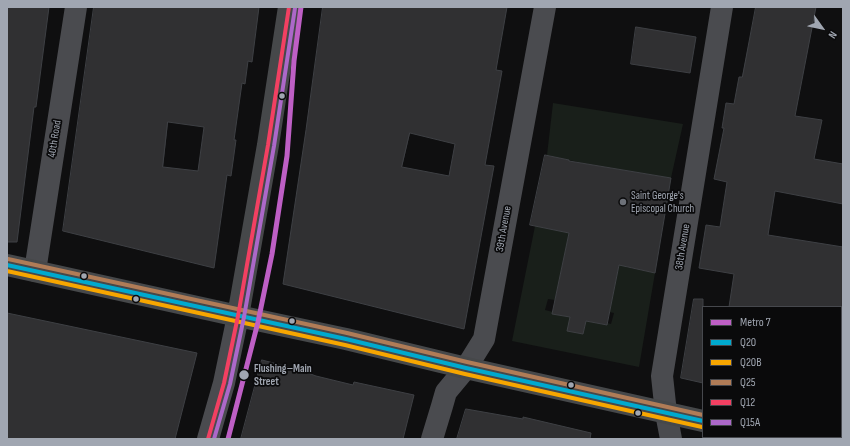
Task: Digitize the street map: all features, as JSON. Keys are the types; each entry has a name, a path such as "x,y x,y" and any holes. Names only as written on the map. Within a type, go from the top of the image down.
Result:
{"main road":[{"path":"238,316 268,145 289,7"},
{"path":"7,265 346,339 466,368 702,421"}],"street":[{"name":"40th Road","path":"35,271 76,7"},
{"name":"39th Avenue","path":"432,439 446,392 466,368 484,339 545,7"},
{"name":"38th Avenue","path":"671,439 666,413 662,376 722,7"},
{"path":"208,439 224,383 238,316"}],"shaded area":[{"path":"553,103 683,124 671,178 582,163 547,155"},
{"path":"535,226 569,233 555,300 548,299 545,310 553,312 552,314 570,317 568,331 583,334 586,321 606,325 607,323 611,324 614,313 609,312 621,255 626,267 655,273 639,367 512,341"}],"building":[{"path":"7,7 49,7 36,107 34,107 17,242 7,242"},
{"path":"94,7 259,7 252,62 248,61 245,84 242,83 234,140 236,140 231,176 227,175 214,268 63,231","holes":["168,122 204,127 198,171 163,167"]},
{"path":"323,7 507,7 496,70 502,71 485,165 494,166 464,329 283,284","holes":["410,133 455,144 449,176 402,167"]},
{"path":"756,7 816,7 795,116 822,120 814,159 843,164 843,204 775,191 768,235 843,247 843,307 729,306 734,274 699,268 706,225 720,227 727,182 714,179 724,128 722,128 726,103 734,104 739,77 742,77"},
{"path":"636,27 696,37 690,73 631,64"},
{"path":"545,155 569,161 671,178 655,273 619,265 607,325 586,321 583,334 567,331 570,317 552,314 569,233 530,225"},
{"path":"694,299 703,299 702,383 681,378"},
{"path":"7,313 197,353 175,439 7,439"},
{"path":"262,360 353,385 354,382 414,395 403,439 241,439"},
{"path":"466,409 523,419 523,417 591,433 590,439 457,439"}],"metro line":[{"name":"7","path":"228,439 258,322 272,254 287,156 294,61 301,7"}],"transit line":[{"name":"Q12","path":"208,439 224,383 238,316 268,145 289,7"},
{"name":"Q15A","path":"214,439 230,384 244,317 274,146 295,8"},
{"name":"Q25","path":"8,259 347,333 467,362 702,415"},
{"name":"Q20","path":"7,265 346,339 466,368 702,421"},
{"name":"Q20B","path":"7,271 345,345 465,374 702,427"}],"place":[{"name":"Saint George's Episcopal Church","path":"623,202"},
{"name":"Flushing–Main Street","path":"244,375"}]}
